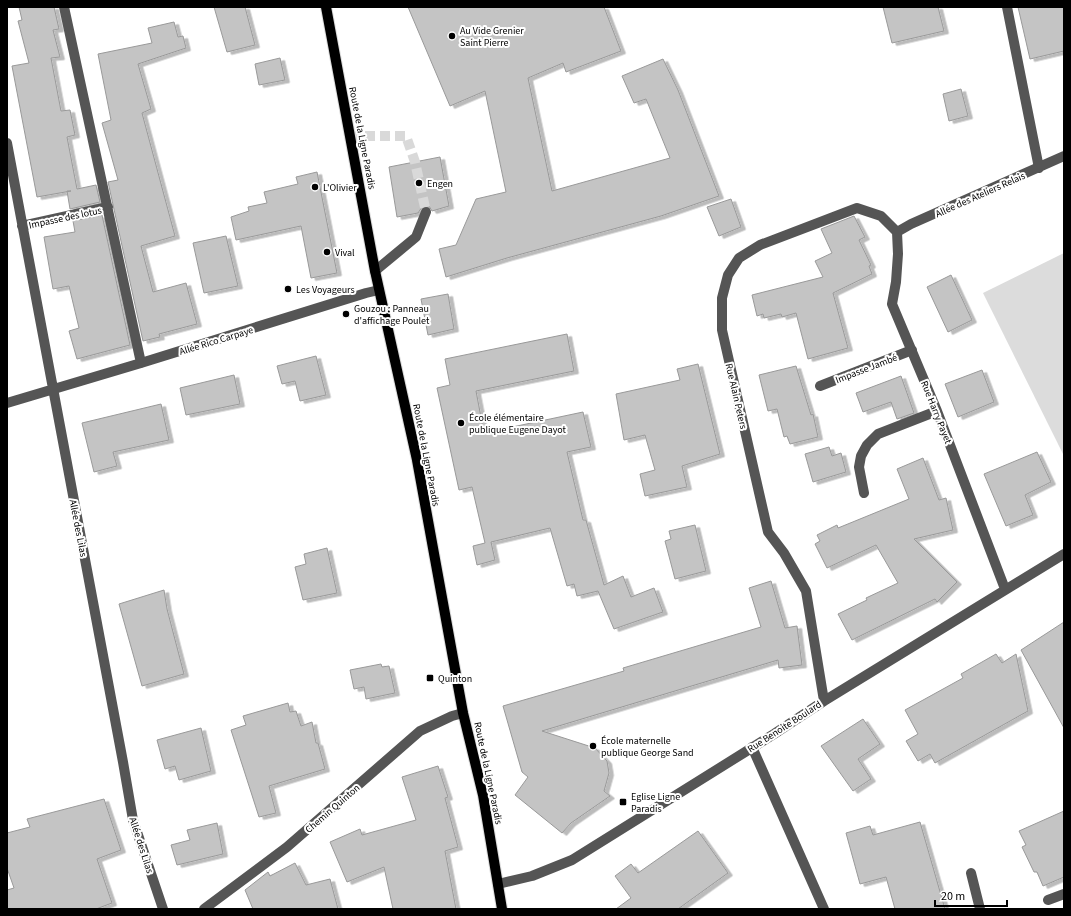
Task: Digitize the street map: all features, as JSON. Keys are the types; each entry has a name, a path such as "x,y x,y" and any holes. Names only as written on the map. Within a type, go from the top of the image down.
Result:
{"main road":[{"name":"Route de la Ligne Paradis","path":"326,7 379,290 417,460 463,713 483,795 502,909"}],"street":[{"path":"64,7 141,363"},
{"path":"1006,7 1039,168"},
{"name":"Allée des Lilas","path":"7,143 122,754 133,820 163,909"},
{"name":"Allée des Ateliers Relais","path":"897,232 911,224 1064,156"},
{"name":"Impasse des lotus","path":"22,226 108,207"},
{"name":"Rue Alain Peters","path":"824,701 806,591 784,553 768,532 722,330 722,298 728,275 739,258 760,245 857,208 881,216 897,232"},
{"path":"376,271 416,237 426,212"},
{"name":"Rue Harry Payet","path":"897,232 898,254 896,282 892,304 937,411 1005,589"},
{"name":"Allée Rico Carpaye","path":"7,403 379,290"},
{"name":"Impasse Jambé","path":"820,386 912,350"},
{"path":"864,493 858,467 861,456 867,445 878,434 937,411"},
{"name":"Rue Benoite Boulard","path":"498,884 532,876 572,860 824,701 1064,554"},
{"name":"Chemin Quinton","path":"204,909 288,847 420,731 452,716 463,713"},
{"path":"752,747 824,909"},
{"path":"971,872 980,909"},
{"path":"1048,900 1064,894"}],"shaded area":[{"path":"1064,253 1064,456 983,293"}],"building":[{"path":"19,7 54,7 59,29 53,30 60,57 51,58 61,111 70,110 75,135 67,137 77,189 96,185 100,202 70,209 67,192 37,197 12,66 29,63 18,21 22,20"},
{"path":"214,7 245,7 255,45 227,52"},
{"path":"408,7 604,7 621,51 566,72 563,63 528,78 552,191 670,158 646,99 634,103 622,76 663,59 678,90 719,196 661,216 507,258 446,277 439,249 456,245 476,199 506,192 485,91 450,106"},
{"path":"883,7 938,7 944,31 892,43"},
{"path":"1018,7 1064,7 1064,51 1030,59"},
{"path":"174,22 178,37 183,36 186,48 138,64 151,109 142,113 175,236 141,246 153,292 186,283 197,324 159,334 160,337 143,341 108,182 118,180 102,123 111,120 98,54 152,43 148,28"},
{"path":"280,58 285,80 259,85 255,64"},
{"path":"961,89 968,116 949,121 943,94"},
{"path":"440,157 449,206 432,211 429,206 425,206 422,207 418,213 397,217 389,167"},
{"path":"317,172 337,273 311,278 301,226 236,240 231,217 249,211 248,207 267,203 264,192 298,184 296,177"},
{"path":"731,199 741,227 719,236 707,207"},
{"path":"102,215 130,345 77,359 69,331 79,328 69,286 53,289 44,237 75,232 73,221"},
{"path":"854,216 865,237 859,240 871,265 869,266 872,274 833,293 848,348 808,359 796,313 782,317 781,314 764,318 763,314 757,316 752,295 823,277 815,261 832,253 821,229"},
{"path":"226,236 238,286 204,293 193,243"},
{"path":"951,275 972,320 948,332 927,287"},
{"path":"448,294 454,329 428,335 421,299"},
{"path":"567,334 574,371 476,391 484,433 583,412 591,447 567,452 583,520 586,520 604,585 623,576 631,597 654,588 663,612 614,629 598,591 577,596 574,584 567,586 550,528 491,542 495,560 477,565 473,546 485,543 472,487 459,490 437,388 450,385 445,359"},
{"path":"316,356 326,395 300,401 295,381 282,384 277,366"},
{"path":"698,364 720,454 682,466 687,487 645,496 640,474 655,470 645,435 624,440 616,394 680,380 677,369"},
{"path":"796,366 811,415 813,414 818,437 790,444 787,436 784,437 777,409 768,411 759,375"},
{"path":"982,370 994,402 958,417 945,384"},
{"path":"234,375 240,404 186,415 180,388"},
{"path":"901,376 914,413 897,419 891,402 863,412 856,393"},
{"path":"161,404 169,440 113,452 117,466 94,472 82,423"},
{"path":"829,447 832,456 841,453 846,472 813,482 805,454"},
{"path":"1037,452 1051,482 1025,495 1033,515 1006,526 984,474"},
{"path":"923,458 939,500 946,498 953,530 914,539 957,582 937,602 935,599 852,640 838,614 867,600 866,598 898,583 876,545 827,568 815,544 820,541 817,535 837,525 838,528 909,499 897,469"},
{"path":"695,525 706,571 675,579 665,541 671,539 669,531"},
{"path":"327,548 337,593 303,600 295,567 306,564 304,554"},
{"path":"771,581 785,628 797,626 802,665 779,668 778,660 542,731 595,748 607,761 609,773 604,791 610,796 571,823 562,833 515,795 528,777 522,772 503,706 624,671 623,668 761,627 749,588"},
{"path":"164,590 167,609 184,674 142,686 119,604"},
{"path":"1064,622 1064,728 1021,650"},
{"path":"996,654 1002,663 1016,654 1028,711 935,763 930,754 918,761 906,741 918,734 905,710 963,678 961,674"},
{"path":"381,664 382,667 389,666 395,693 366,699 364,687 354,689 350,670"},
{"path":"288,703 290,712 296,711 301,726 312,722 316,743 318,743 325,769 269,786 276,813 259,817 231,730 246,725 243,716"},
{"path":"863,719 880,744 858,759 871,779 853,791 821,746"},
{"path":"201,728 211,771 179,780 175,766 165,769 157,740"},
{"path":"438,766 448,797 445,798 458,847 445,851 456,909 393,909 384,867 347,882 330,842 360,829 362,835 416,820 402,777"},
{"path":"104,799 121,850 97,859 112,903 96,909 7,909 7,890 14,888 7,868 7,833 30,827 27,819"},
{"path":"1064,811 1064,877 1043,886 1037,872 1034,872 1022,847 1026,845 1019,831"},
{"path":"920,822 945,909 895,909 886,877 860,884 846,833 870,826 873,835"},
{"path":"217,823 223,854 177,865 171,845 190,840 187,830"},
{"path":"698,831 728,873 678,909 616,909 631,898 615,876 631,864 638,873"},
{"path":"295,863 306,885 330,879 338,909 253,909 245,890 268,872 270,876"}],"tunnel":[{"path":"350,136 406,136 415,162 426,212"}],"place":[{"name":"Au Vide Grenier Saint Pierre","path":"452,36"},
{"name":"Engen","path":"419,183"},
{"name":"L'Olivier","path":"315,187"},
{"name":"Vival","path":"327,252"},
{"name":"Les Voyageurs","path":"288,289"},
{"name":"Gouzou : Panneau d'affichage Poulet","path":"346,314"},
{"name":"École élémentaire publique Eugene Dayot","path":"461,423"},
{"name":"Quinton","path":"430,678"},
{"name":"École maternelle publique George Sand","path":"593,746"},
{"name":"Eglise Ligne Paradis","path":"623,802"}]}
